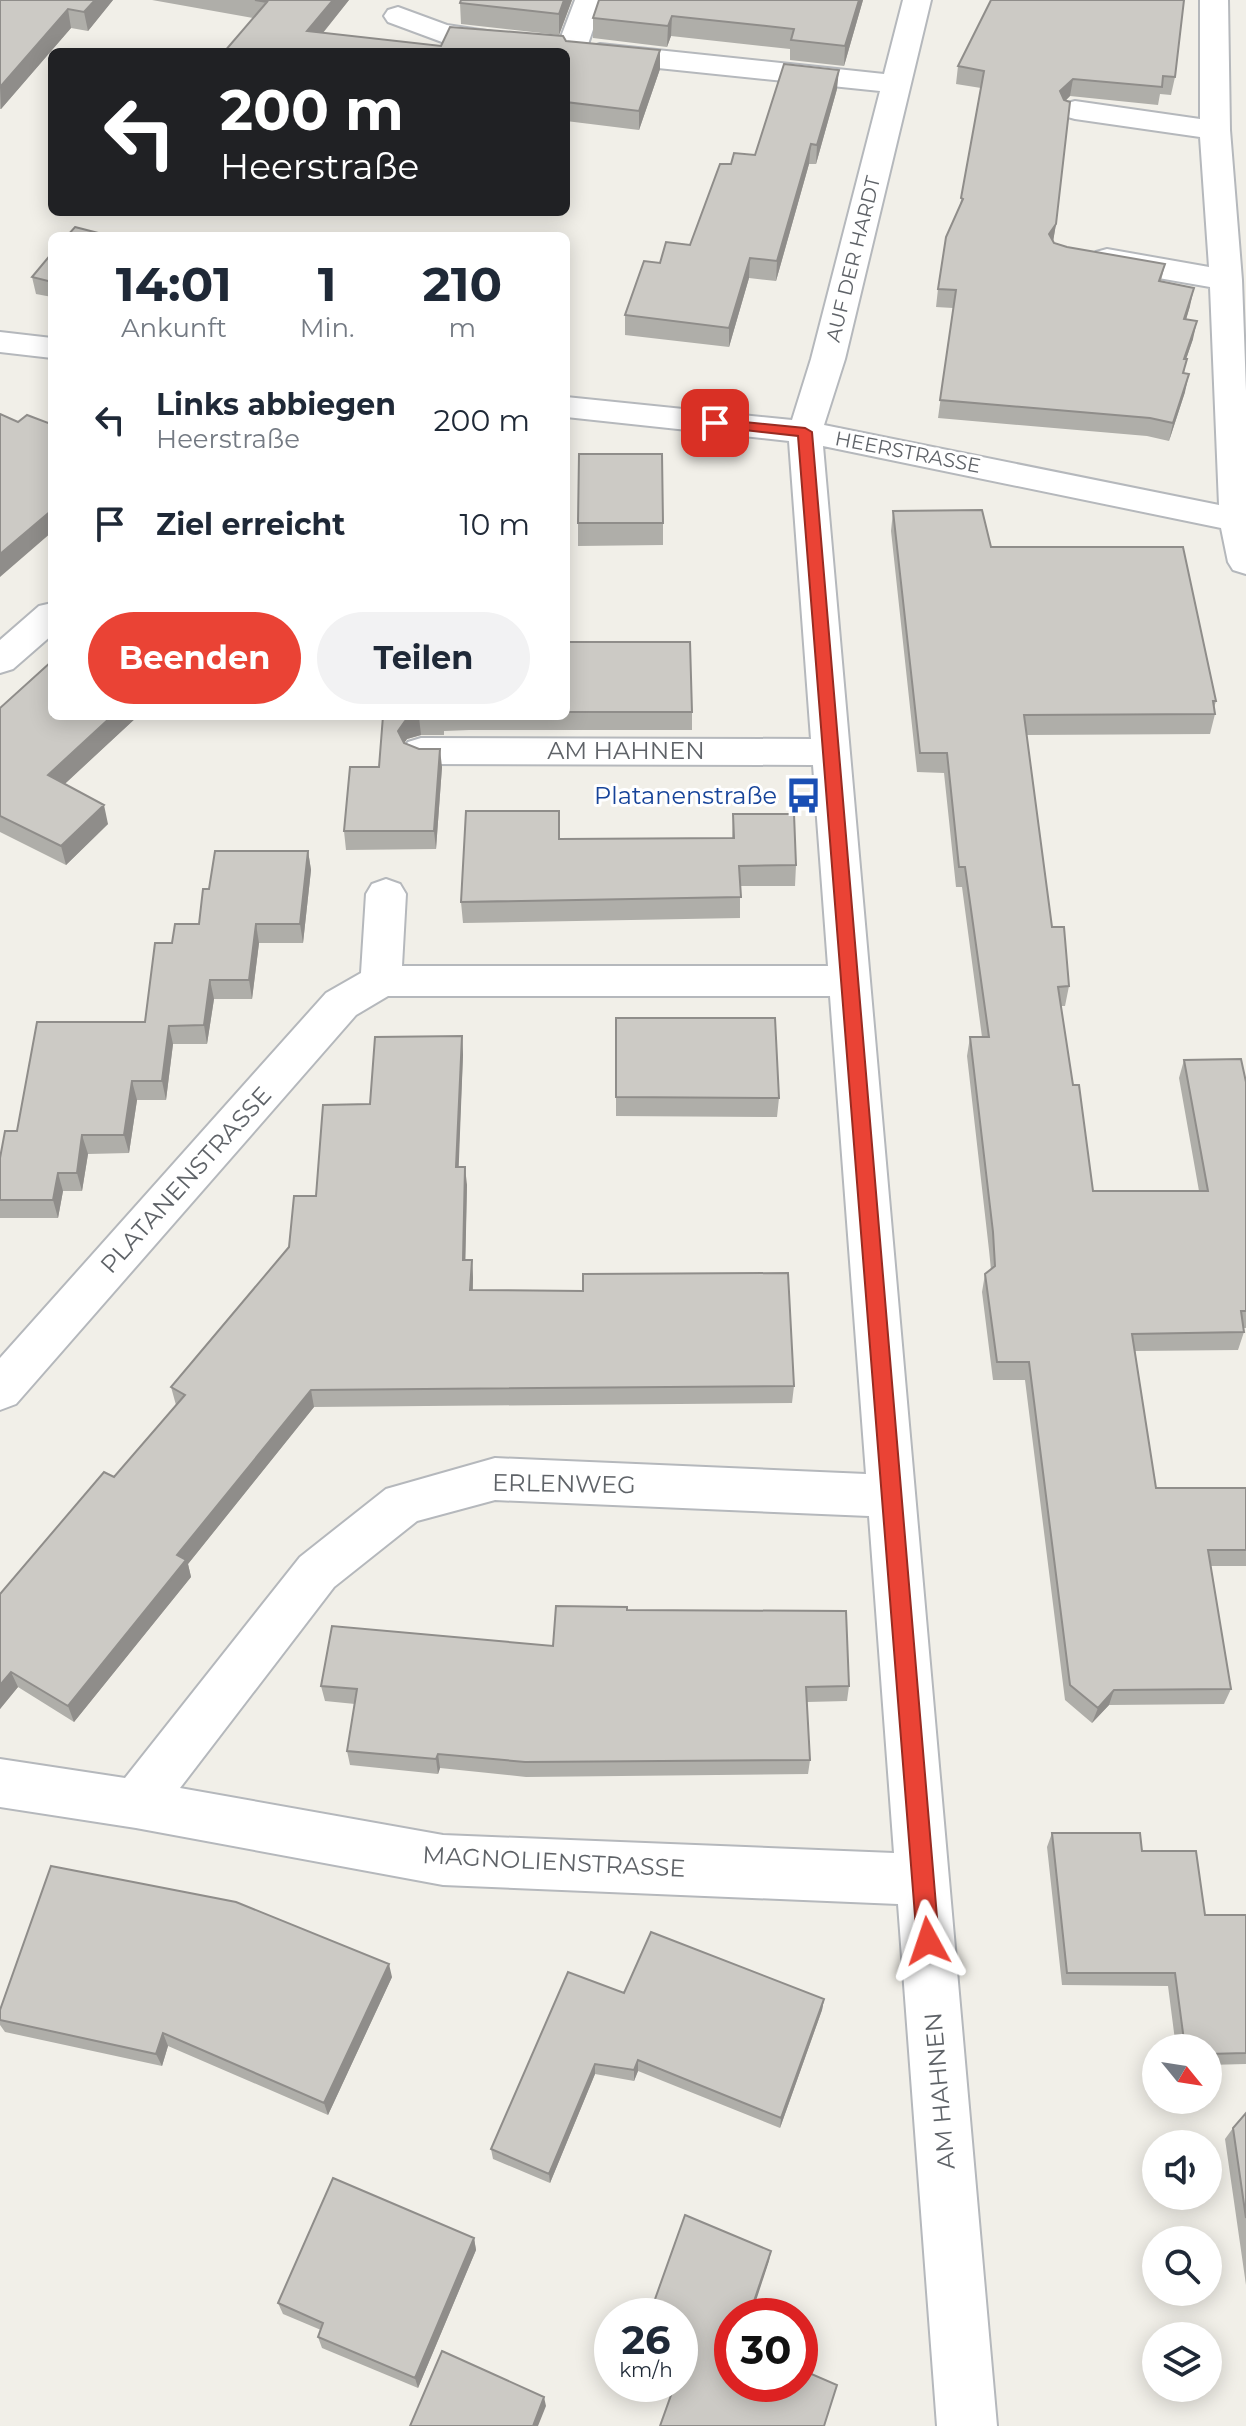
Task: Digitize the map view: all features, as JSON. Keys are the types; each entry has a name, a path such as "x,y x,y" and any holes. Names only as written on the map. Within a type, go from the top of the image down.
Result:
{"street":[{"path":"547,47 589,0"},
{"name":"AUF DER HARDT","path":"805,432 828,359 917,0"},
{"path":"1214,0 1215,130 1226,280 1227,354 1246,562"},
{"path":"398,16 442,33 556,48"},
{"path":"570,49 896,84"},
{"path":"1075,110 1215,130"},
{"path":"1080,254 1226,280"},
{"path":"0,342 48,348"},
{"name":"HEERSTRASSE","path":"570,407 805,432 1241,520"},
{"name":"AM HAHNEN","path":"805,432 967,2426"},
{"path":"0,660 48,618"},
{"name":"AM HAHNEN","path":"421,751 830,752"},
{"path":"381,981 386,894"},
{"name":"PLATANENSTRASSE","path":"0,1390 341,1004 381,981 849,981"},
{"name":"ERLENWEG","path":"136,1804 317,1572 403,1504 495,1479 892,1496"},
{"name":"MAGNOLIENSTRASSE","path":"0,1783 136,1804 443,1860 923,1880"}],"building":[{"path":"0,0 95,0 84,12 68,9 0,87"},
{"path":"255,0 333,0 307,31 441,46 450,27 563,36 566,41 660,50 639,111 570,102 570,48 227,48 267,2"},
{"path":"461,0 564,0 559,14 460,3"},
{"path":"599,0 859,0 845,46 791,40 794,29 672,16 668,26 593,18"},
{"path":"991,0 1184,0 1175,77 1163,76 1162,87 1073,79 1060,91 1064,100 1070,102 1056,224 1049,234 1054,243 1067,247 1165,264 1159,281 1194,288 1184,319 1197,321 1184,359 1187,359 1183,373 1189,374 1173,423 1150,418 940,400 956,290 938,289 946,237 963,199 984,71 958,66"},
{"path":"784,64 839,70 817,145 811,144 777,261 750,258 729,328 625,315 644,261 660,263 666,242 690,245 720,164 731,164 734,153 755,155"},
{"path":"75,227 94,232 71,232"},
{"path":"48,258 48,281 32,277"},
{"path":"0,414 18,422 27,415 48,423 48,513 0,554"},
{"path":"579,454 662,454 663,523 578,523"},
{"path":"982,510 991,547 1183,547 1216,701 1213,701 1215,714 1024,715 1052,927 1064,927 1069,986 1058,987 1073,1085 1079,1085 1093,1191 1208,1191 1184,1060 1241,1059 1246,1082 1246,1311 1241,1311 1244,1332 1132,1334 1156,1488 1246,1488 1246,1550 1208,1550 1231,1689 1114,1690 1098,1708 1070,1685 1029,1362 997,1362 985,1274 995,1266 993,1232 970,1037 989,1037 965,867 959,867 947,753 920,753 893,511"},
{"path":"570,642 690,642 692,712 570,712"},
{"path":"48,665 48,720 108,720 48,775 104,805 61,846 0,816 0,708"},
{"path":"383,720 408,720 398,731 404,743 419,749 440,749 434,831 344,831 350,767 379,767"},
{"path":"466,811 559,811 559,839 734,838 733,814 794,814 796,865 739,866 741,897 461,902"},
{"path":"215,851 308,851 300,924 256,924 249,980 210,980 204,1025 169,1026 162,1081 132,1081 124,1135 82,1135 77,1173 58,1173 53,1200 0,1200 0,1158 5,1131 17,1131 37,1022 145,1022 155,943 172,943 175,924 199,924 203,889 209,889"},
{"path":"616,1018 775,1018 779,1098 616,1097"},
{"path":"462,1036 456,1167 465,1167 463,1260 472,1260 470,1290 583,1291 583,1274 788,1273 794,1386 311,1390 177,1555 186,1560 68,1706 11,1672 0,1685 0,1594 104,1472 114,1477 185,1395 171,1387 289,1247 294,1196 316,1196 323,1105 370,1104 375,1037"},
{"path":"556,1606 627,1607 627,1610 846,1611 849,1686 806,1687 810,1760 525,1762 438,1754 436,1759 347,1751 357,1689 321,1686 332,1626 553,1646"},
{"path":"1052,1833 1140,1833 1142,1851 1196,1851 1205,1915 1246,1915 1246,2053 1222,2054 1222,2034 1183,2034 1175,1973 1067,1973"},
{"path":"51,1866 236,1902 389,1964 324,2103 163,2033 156,2054 0,2020 0,2010"},
{"path":"651,1932 824,1999 781,2118 638,2060 634,2070 595,2064 549,2174 491,2149 568,1972 624,1993"},
{"path":"1246,2113 1246,2218 1233,2128"},
{"path":"333,2178 474,2238 415,2378 318,2337 323,2323 278,2303"},
{"path":"685,2215 771,2251 755,2298 714,2298 714,2402 818,2402 818,2377 837,2385 824,2426 660,2426 669,2402 698,2402 698,2298 655,2298"},
{"path":"442,2351 544,2397 533,2426 410,2426"}],"place":[{"name":"Platanenstraße","path":"803,796"}],"route":[{"path":"715,423 805,432 928,1941"}]}
